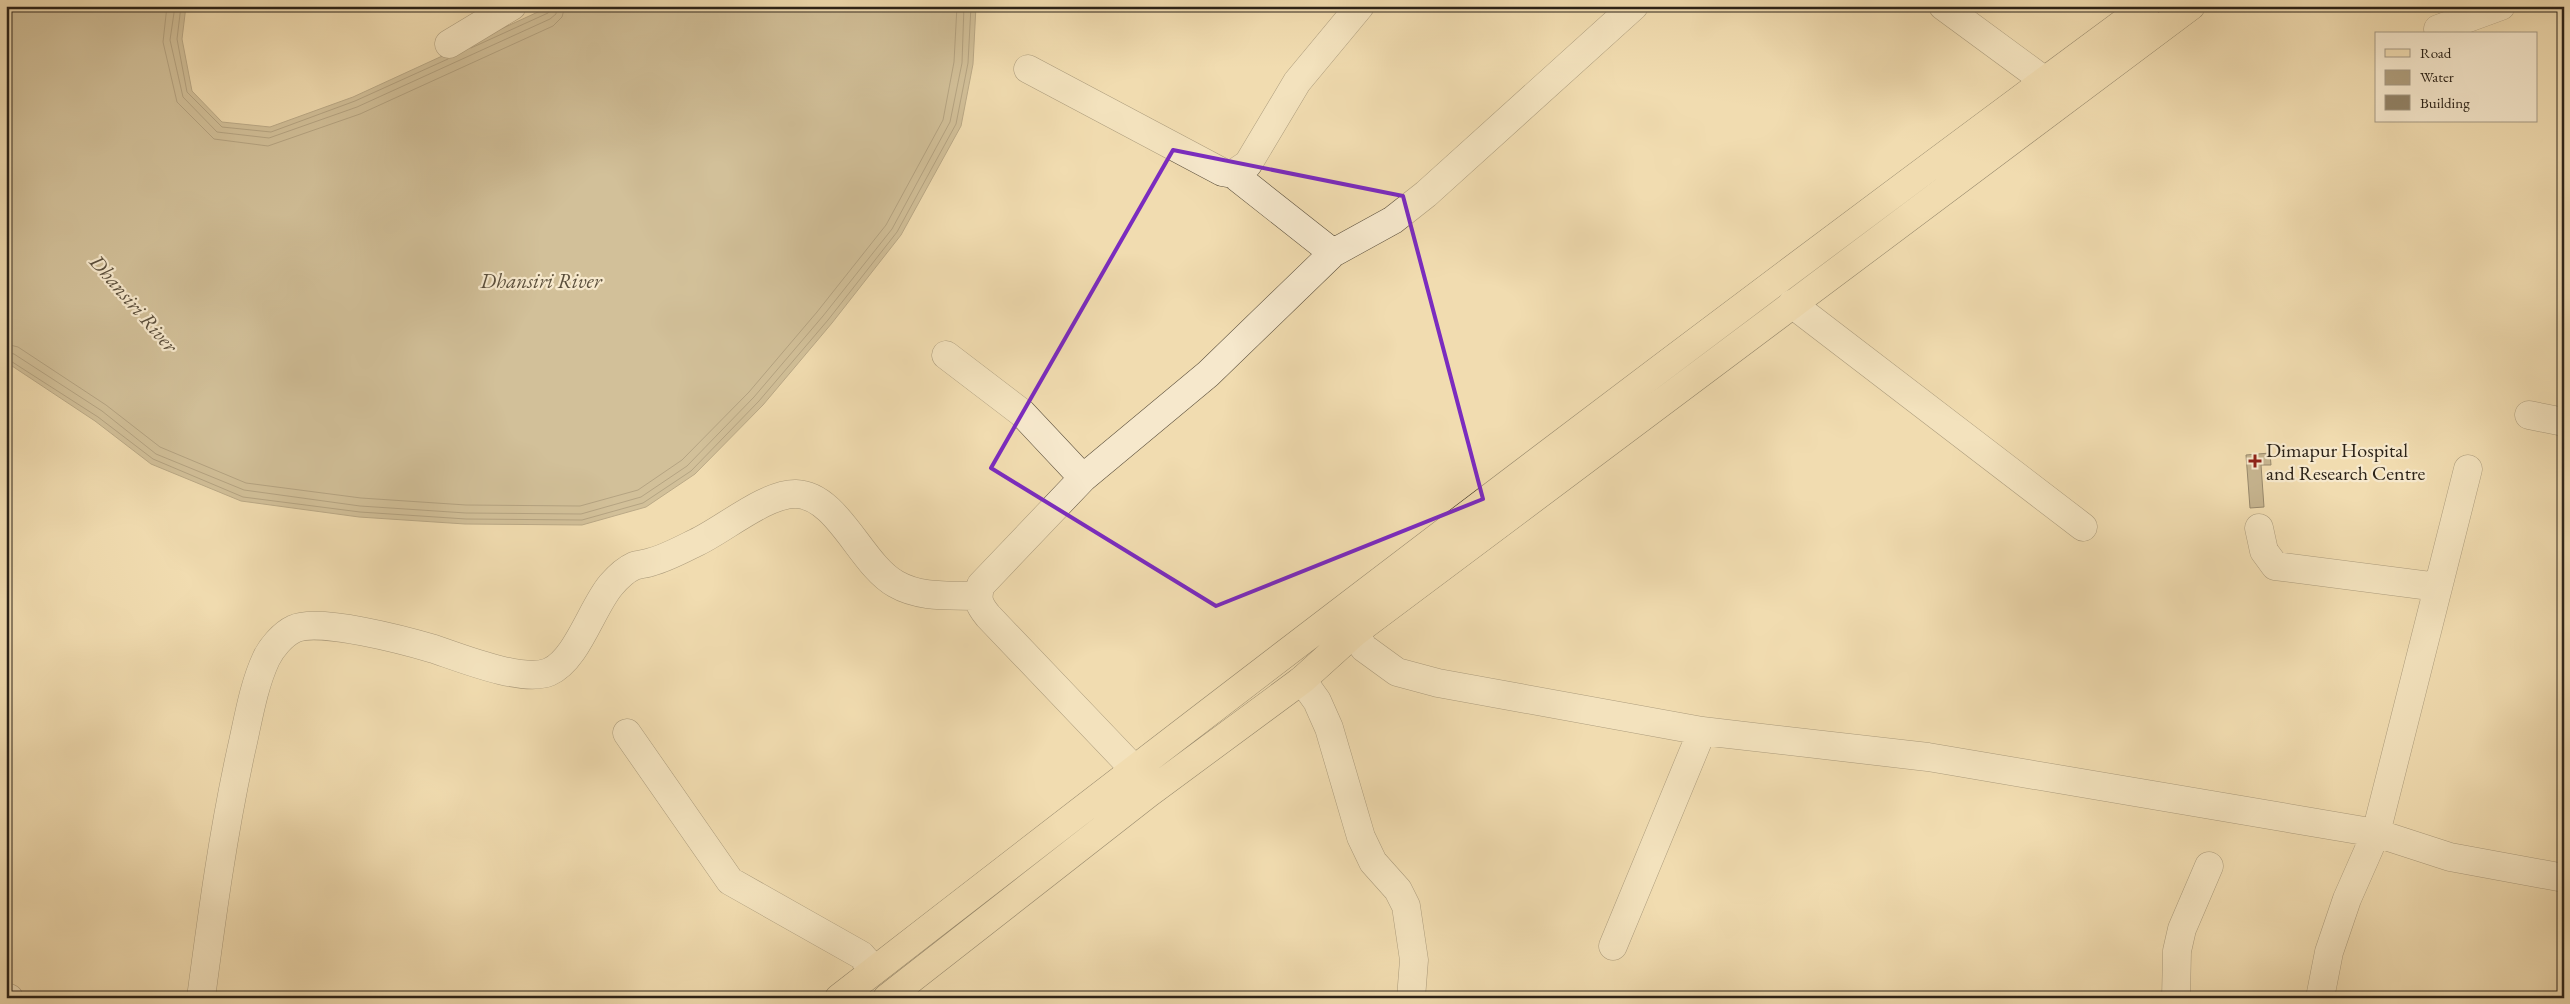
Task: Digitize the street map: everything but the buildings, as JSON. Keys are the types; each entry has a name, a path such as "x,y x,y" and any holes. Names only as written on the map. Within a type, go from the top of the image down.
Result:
{"main road":[{"path":"839,998 1134,769 1699,337 2146,6"},
{"path":"887,998 1149,793 1302,680 1354,634 2191,6"}],"street":[{"path":"449,44 512,6"},
{"path":"1233,174 1248,164 1297,82 1360,6"},
{"path":"1134,769 988,616 980,606 977,596 981,585 989,574 1083,478 1208,374 1333,253 1393,220 1426,194 1634,6"},
{"path":"1943,6 2045,81"},
{"path":"2438,28 2501,6"},
{"path":"1028,68 1222,172 1233,174 1333,253"},
{"path":"1792,304 2083,527"},
{"path":"946,355 1022,413 1083,478"},
{"path":"2529,415 2564,422"},
{"path":"2320,998 2329,952 2347,898 2376,833 2468,469"},
{"path":"201,998 225,828 250,711 266,657 281,638 296,627 324,625 406,640 498,670 528,673 549,672 567,657 609,586 621,574 634,566 654,562 698,542 752,509 775,499 795,494 813,499 831,512 867,556 894,583 920,594 977,596"},
{"path":"2260,528 2264,551 2275,566 2438,587"},
{"path":"1354,634 1364,648 1397,672 1438,683 1702,731 1928,757 2376,833 2450,857 2564,878"},
{"path":"1302,680 1317,701 1330,728 1360,837 1373,862 1398,890 1406,906 1414,960 1411,998"},
{"path":"1612,946 1702,731"},
{"path":"627,733 730,881 855,951 874,970"},
{"path":"2176,998 2177,951 2182,929 2209,866"}],"highlighted area":[{"path":"1173,150 1403,196 1483,499 1216,606 991,468"}],"water":[{"name":"Dhansiri River","path":"6,6 186,6 182,39 192,91 222,122 270,127 353,97 551,6 976,6 973,64 961,126 901,235 832,323 763,405 695,474 646,507 582,525 465,524 359,517 241,501 151,464 95,421 6,362"}],"place":[{"name":"Dimapur Hospital and Research Centre","path":"2255,461"}]}
